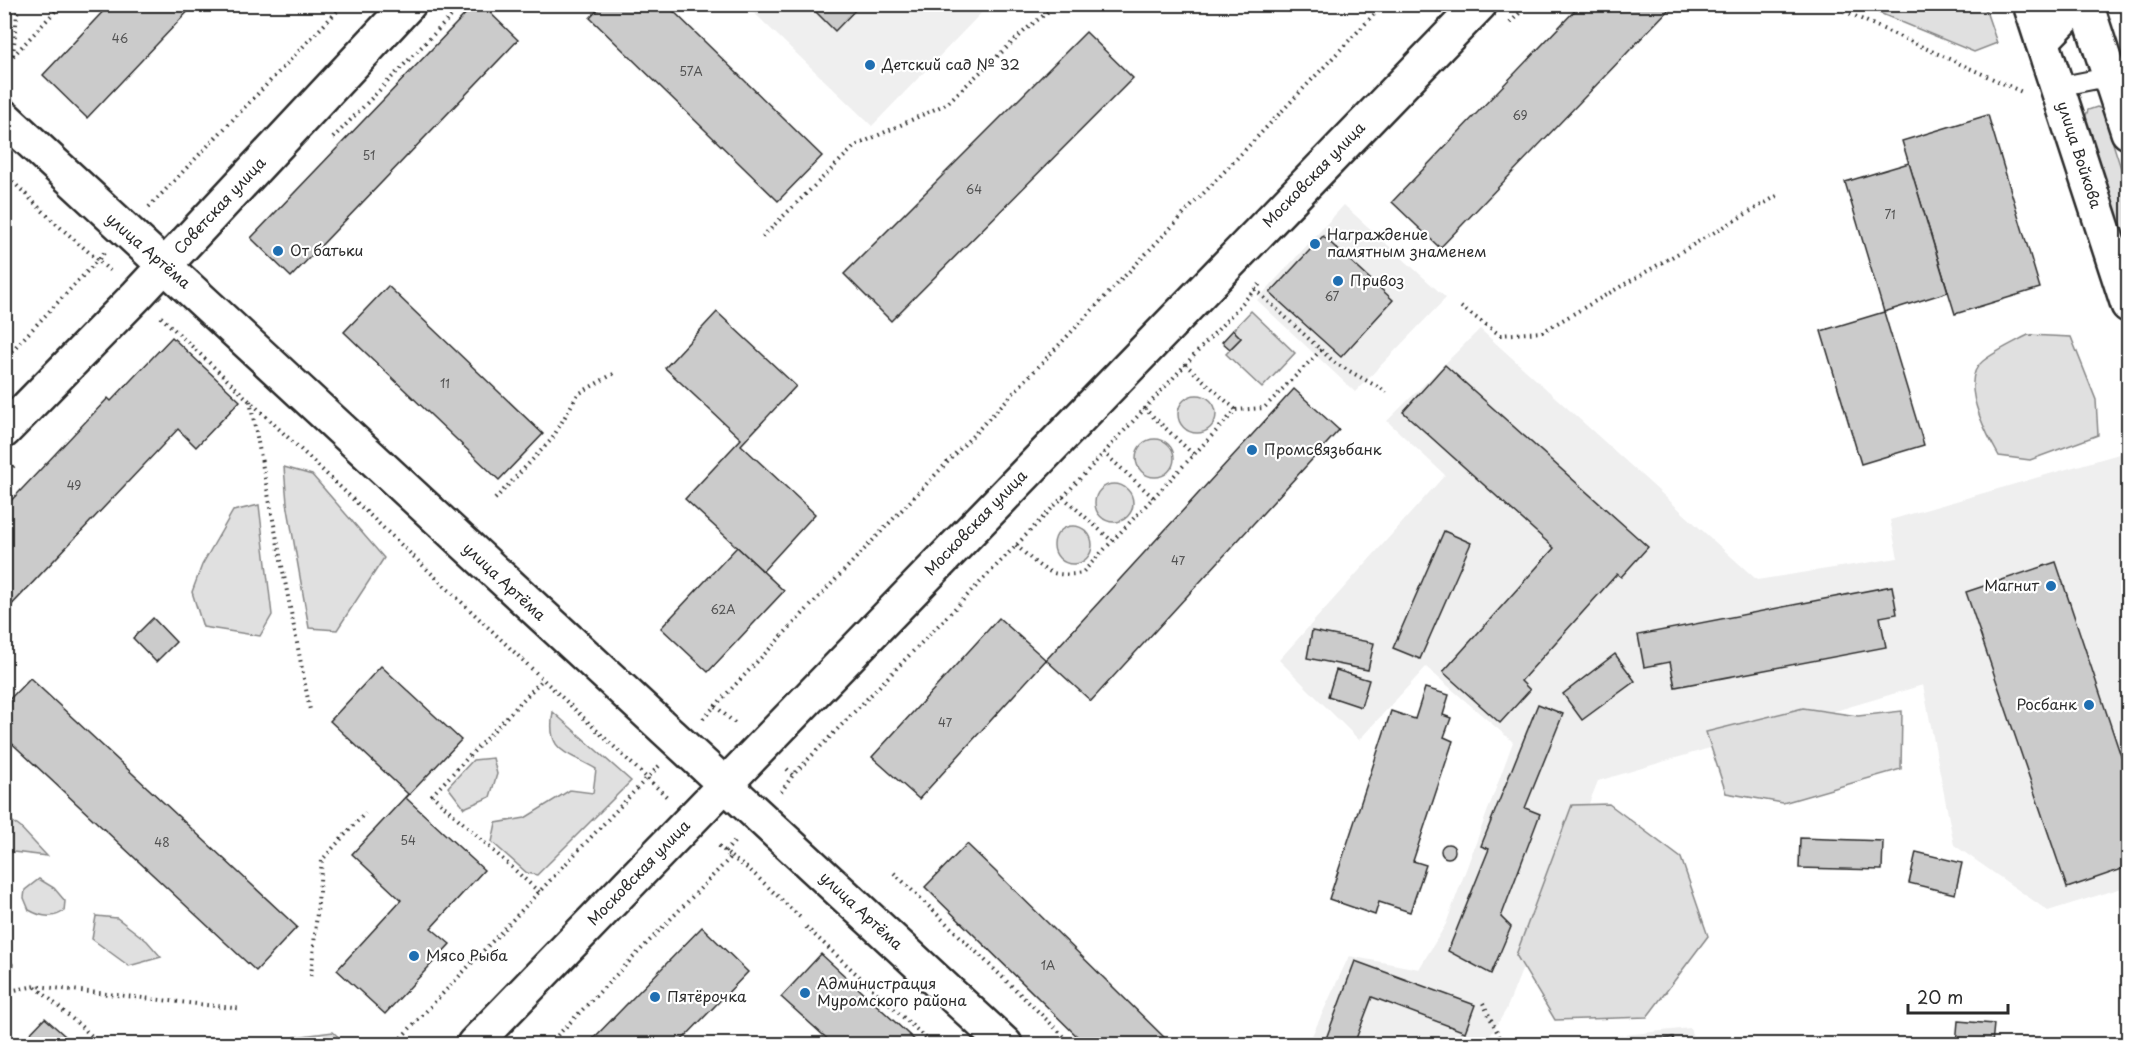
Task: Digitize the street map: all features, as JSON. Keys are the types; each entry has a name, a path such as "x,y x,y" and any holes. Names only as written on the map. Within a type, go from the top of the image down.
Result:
{"street":[{"name":"Советская улица","path":"13,445 165,265 409,4"},
{"name":"Московская улица","path":"474,1044 1480,4"},
{"name":"улица Войкова","path":"2030,4 2128,306"},
{"path":"2042,41 2078,4"},
{"path":"2086,4 2119,75 2128,132"},
{"name":"улица Артёма","path":"4,117 125,232 165,265 1005,1044"}],"lane":[{"path":"2057,87 2119,75"}],"path":[{"path":"18,4 13,56 62,4"},
{"path":"4,359 344,4"},
{"path":"762,237 855,146 946,104 1030,26 1058,4"},
{"path":"715,706 1384,4"},
{"path":"1828,4 2024,92 2027,102"},
{"path":"4,173 54,222 98,260"},
{"path":"1461,307 1500,335 1542,332 1777,196"},
{"path":"1256,289 1335,363 1387,392"},
{"path":"153,325 161,316 647,778 395,1044"},
{"path":"1016,545 1046,572 1063,576 1082,573 1236,410 1264,408 1321,350"},
{"path":"1185,364 1236,410"},
{"path":"495,499 552,439 578,394 615,373"},
{"path":"250,401 310,710"},
{"path":"1144,408 1194,455"},
{"path":"4,476 13,445"},
{"path":"1102,452 1154,498"},
{"path":"1063,497 1112,540"},
{"path":"539,892 432,795 543,679"},
{"path":"311,976 322,860 365,813"},
{"path":"731,857 750,870 802,918"},
{"path":"894,873 1072,1044"},
{"path":"806,927 932,1044"},
{"path":"4,992 36,986 242,1009"},
{"path":"36,986 101,1044"},
{"path":"1483,1003 1503,1044"}],"shaded area":[{"name":"Детский сад № 32","path":"746,5 989,5 872,126"},
{"path":"1860,5 1984,5 1997,43 1974,52"},
{"path":"2097,107 2102,109 2128,190 2128,249 2085,118 2088,110"},
{"path":"1344,205 1446,298 1355,392 1257,300"},
{"path":"1251,311 1295,353 1262,388 1226,354 1241,338 1233,330"},
{"path":"1480,329 1757,580 1898,558 1890,520 2126,452 2128,457 2128,886 2048,911 1954,845 1923,685 1598,781 1506,1010 1485,1044 1311,1044 1310,1040 1349,956 1419,969 1446,924 1513,742 1426,667 1359,740 1279,660 1445,475 1387,421"},
{"path":"2028,335 2071,337 2096,400 2098,435 2030,460 1999,456 1982,422 1973,394 1976,370 1983,361"},
{"path":"1197,395 1210,401 1216,414 1210,427 1197,433 1184,427 1178,414 1184,401"},
{"path":"1155,439 1168,445 1174,458 1168,471 1155,477 1142,471 1136,458 1142,445"},
{"path":"284,467 312,475 384,558 337,630 309,628 287,503"},
{"path":"1114,484 1127,490 1133,503 1127,516 1114,522 1101,516 1095,503 1101,490"},
{"path":"259,505 272,615 260,636 203,627 192,592 202,565 233,511"},
{"path":"1073,526 1086,532 1092,545 1086,558 1073,564 1060,558 1054,545 1060,532"},
{"path":"1803,708 1858,716 1902,711 1901,769 1783,803 1726,793 1706,732"},
{"path":"553,712 631,781 537,875 527,873 492,842 496,823 525,818 570,790 593,793 596,769 567,754 556,743 553,736"},
{"path":"493,758 497,774 490,797 464,808 448,787 473,760"},
{"path":"1609,804 1681,858 1708,936 1647,1017 1555,1020 1516,955 1572,805"},
{"path":"5,816 21,828 47,856 5,851"},
{"path":"39,879 54,888 65,901 64,911 47,916 29,910 24,898 25,890"},
{"path":"96,916 117,918 147,941 161,957 129,966 92,939"},
{"path":"5,955 13,964 12,973 5,980"},
{"path":"1690,1028 1695,1044 1540,1044"},
{"path":"333,1032 346,1044 290,1044 295,1037"}],"building":[{"path":"110,4 195,4 87,118 43,75"},
{"path":"475,4 481,4 518,40 291,277 251,238"},
{"path":"603,4 666,4 822,156 778,201 590,18"},
{"path":"808,4 861,4 835,31"},
{"path":"1581,4 1674,4 1440,248 1392,202"},
{"path":"1086,32 1133,78 891,321 844,274"},
{"path":"1988,115 2040,288 1955,314 1902,141"},
{"path":"1909,163 1948,292 1884,312 1845,182"},
{"path":"1323,236 1393,300 1341,357 1270,293"},
{"path":"388,286 543,434 499,480 344,332"},
{"path":"717,312 796,386 741,445 815,514 763,571 685,499 741,439 665,368"},
{"path":"1884,312 1924,445 1861,464 1821,331"},
{"path":"1233,330 1241,338 1230,349 1222,342"},
{"path":"172,337 240,401 196,447 178,429 4,613 4,508 108,398 111,401"},
{"path":"1445,365 1648,547 1621,577 1617,574 1521,681 1530,690 1500,723 1443,672 1554,548 1403,412"},
{"path":"1294,389 1339,430 1091,701 1046,660"},
{"path":"1444,531 1471,543 1420,659 1393,648"},
{"path":"737,547 784,591 708,672 661,628"},
{"path":"2056,562 2128,777 2128,867 2067,888 1966,592"},
{"path":"1892,586 1897,614 1880,617 1886,647 1675,687 1670,662 1644,667 1638,635"},
{"path":"153,618 176,642 156,662 133,638"},
{"path":"999,618 1046,660 919,799 872,757"},
{"path":"1312,631 1374,643 1368,670 1307,658"},
{"path":"1615,654 1635,681 1582,720 1563,694"},
{"path":"381,666 461,740 406,798 484,870 431,928 450,944 385,1014 337,970 401,900 352,854 408,794 330,721"},
{"path":"1336,670 1369,680 1361,707 1328,696"},
{"path":"30,678 297,927 256,971 4,736 4,705"},
{"path":"1425,688 1449,695 1443,715 1451,718 1444,737 1453,741 1413,861 1426,865 1410,912 1379,902 1375,915 1329,899 1391,711 1415,719"},
{"path":"1538,704 1563,714 1525,808 1540,814 1501,917 1511,927 1491,974 1448,951 1489,849 1481,846"},
{"path":"1800,838 1883,841 1882,870 1799,868"},
{"path":"967,844 1171,1044 1085,1044 925,887"},
{"path":"1448,844 1453,846 1455,851 1453,856 1448,858 1443,856 1441,851 1443,846"},
{"path":"1916,852 1962,863 1955,894 1909,883"},
{"path":"702,927 748,972 678,1044 588,1044"},
{"path":"821,954 919,1044 833,1044 781,997"},
{"path":"1355,961 1475,1005 1465,1032 1372,997 1354,1044 1324,1044"},
{"path":"45,1018 74,1044 20,1044"},
{"path":"1958,1021 1994,1024 1992,1044 1956,1044"},
{"path":"1673,1037 1675,1044 1644,1044"}],"place":[{"name":"Детский сад № 32","path":"870,65"},
{"name":"Награждение памятным знаменем","path":"1315,244"},
{"name":"От батьки","path":"278,251"},
{"name":"Привоз","path":"1338,281"},
{"name":"Промсвязьбанк","path":"1252,450"},
{"name":"Магнит","path":"2051,586"},
{"name":"Росбанк","path":"2089,705"},
{"name":"Мясо Рыба","path":"414,956"},
{"name":"Администрация Муромского района","path":"805,993"},
{"name":"Пятёрочка","path":"655,997"}]}
